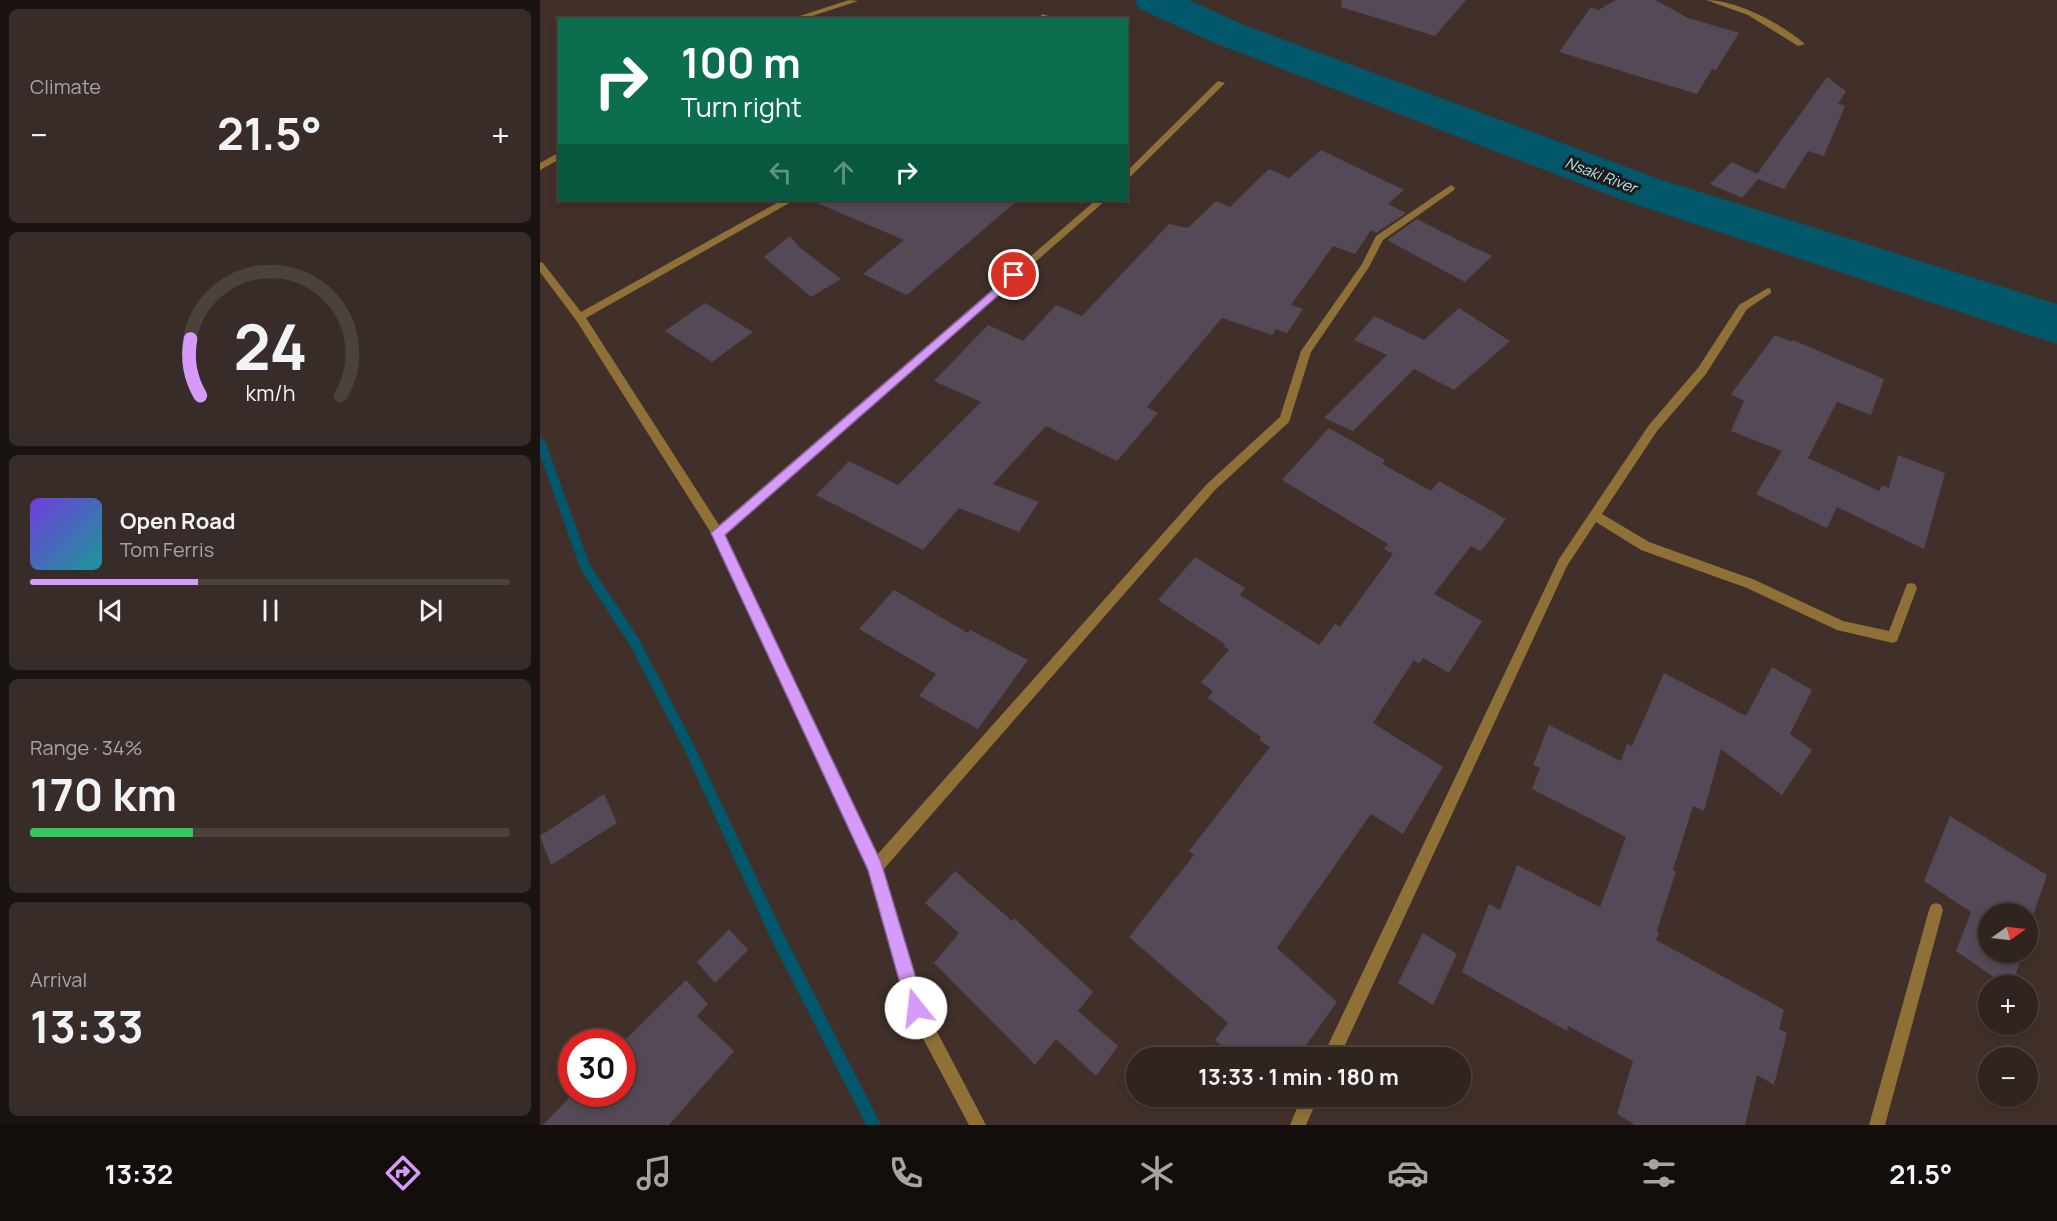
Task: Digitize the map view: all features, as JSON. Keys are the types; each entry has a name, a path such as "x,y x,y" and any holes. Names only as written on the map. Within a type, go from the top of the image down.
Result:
{"street":[{"path":"1710,0 1752,13 1801,44"},
{"path":"797,18 854,2"},
{"path":"1128,176 1221,83"},
{"path":"540,167 558,157"},
{"path":"875,868 1211,487 1285,418 1306,351 1366,265 1379,238 1451,188"},
{"path":"580,317 786,201"},
{"path":"718,533 1100,201"},
{"path":"540,265 580,317 718,533 875,868 916,1008 978,1125"},
{"path":"1335,1047 1563,562 1653,428 1702,371 1743,307 1768,291"},
{"path":"1594,515 1645,546 1751,584 1841,627 1893,637 1911,588"},
{"path":"1877,1125 1936,910"},
{"path":"1298,1125 1306,1107"}],"building":[{"path":"1342,0 1466,0 1435,36 1341,7"},
{"path":"1616,0 1655,0 1688,18 1739,33 1716,70 1712,69 1697,94 1559,52 1591,7 1598,10"},
{"path":"1827,77 1846,91 1838,104 1845,106 1824,156 1808,151 1784,189 1758,179 1742,198 1710,184 1732,162 1757,174"},
{"path":"1321,150 1404,190 1388,204 1406,213 1376,233 1371,230 1355,254 1333,246 1291,305 1303,309 1287,333 1276,329 1272,335 1222,318 1147,407 1158,413 1117,461 1046,426 993,484 1039,502 1019,532 959,508 923,550 816,495 849,461 898,485 981,402 934,381 988,325 1023,341 1056,305 1082,316 1169,224 1188,228 1216,201 1230,207 1269,169 1289,178"},
{"path":"812,201 1017,201 907,295 863,274 904,240"},
{"path":"1417,219 1492,256 1465,282 1387,240"},
{"path":"790,236 799,247 841,279 811,297 764,257"},
{"path":"705,303 753,332 712,362 665,331"},
{"path":"1459,308 1510,341 1454,390 1414,369 1353,431 1324,418 1387,355 1354,340 1374,316 1424,340"},
{"path":"1775,335 1792,342 1793,340 1884,379 1871,415 1837,402 1808,458 1879,491 1882,485 1889,488 1898,455 1945,473 1924,549 1837,507 1827,528 1756,494 1782,451 1731,431 1744,401 1731,394"},
{"path":"1329,428 1385,460 1382,464 1431,491 1439,481 1506,519 1481,551 1471,546 1434,594 1482,621 1449,673 1423,658 1419,664 1414,660 1373,723 1443,767 1403,834 1371,814 1277,948 1337,1002 1305,1047 1222,1047 1215,1040 1228,1023 1129,937 1194,855 1189,851 1270,747 1259,740 1261,737 1208,698 1213,691 1201,682 1229,650 1224,646 1225,644 1158,600 1195,557 1245,588 1240,595 1319,645 1335,624 1340,627 1393,554 1384,549 1388,544 1282,480"},
{"path":"894,590 968,633 970,630 1028,660 978,729 919,696 936,674 859,629"},
{"path":"1772,667 1812,690 1790,734 1812,750 1782,795 1721,749 1704,811 1693,806 1673,870 1676,871 1656,940 1784,1010 1779,1029 1787,1033 1774,1085 1757,1075 1745,1125 1635,1125 1617,1114 1633,1061 1568,1026 1567,1031 1462,972 1489,904 1500,910 1517,865 1600,907 1626,837 1532,789 1540,768 1533,765 1549,725 1621,761 1627,744 1632,746 1664,673 1746,716"},
{"path":"604,794 617,823 551,865 540,836"},
{"path":"1950,816 2047,875 2037,903 1978,903 1978,963 2019,963 2016,975 1991,975 1956,951 1971,912 1924,881"},
{"path":"955,871 1012,921 1014,918 1093,992 1078,1011 1118,1046 1096,1076 1056,1039 1035,1065 934,963 959,933 925,903"},
{"path":"729,929 748,950 715,983 697,962"},
{"path":"1423,933 1457,954 1433,1005 1398,983"},
{"path":"686,980 708,1004 697,1016 734,1051 669,1125 543,1125 560,1107 636,1107 636,1029"}],"waterway":[{"name":"Nsaki River","path":"1155,0 1227,33 1642,190 2057,324"},
{"path":"540,441 585,567 635,643 689,747 775,932 874,1125"}],"route":[{"path":"916,1008 875,868 718,533 1014,275"}]}
